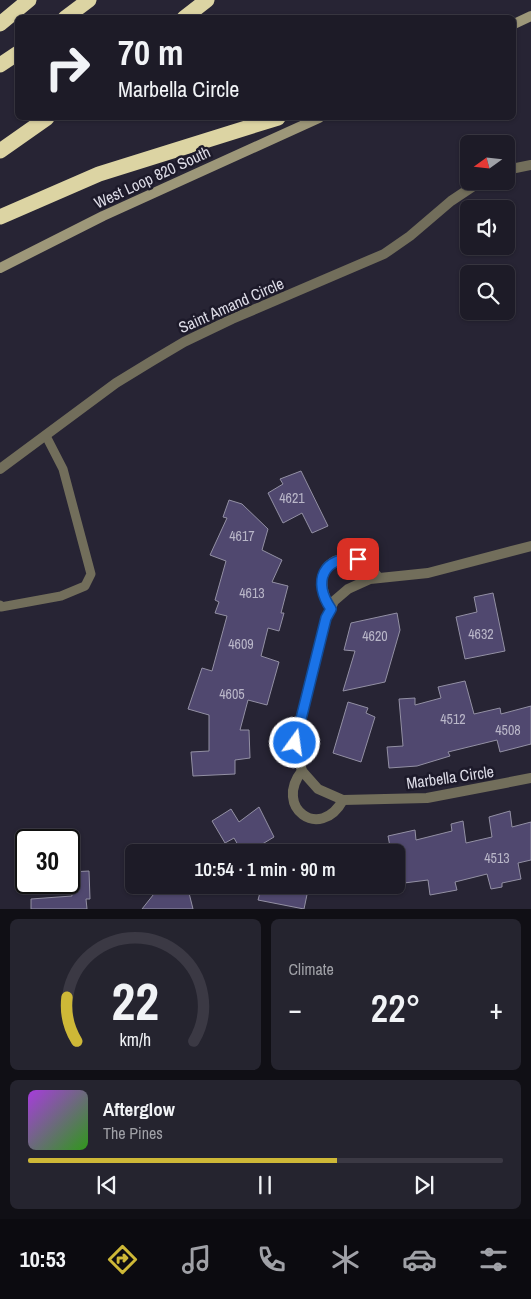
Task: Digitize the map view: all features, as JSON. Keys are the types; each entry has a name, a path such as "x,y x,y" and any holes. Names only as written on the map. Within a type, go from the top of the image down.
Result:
{"highway":[{"path":"0,24 29,0"},
{"path":"69,15 89,0"},
{"path":"188,15 207,0"},
{"path":"0,66 15,55"},
{"path":"0,152 44,120"},
{"path":"0,217 99,174 272,120"}],"main road":[{"path":"516,23 531,16"},
{"name":"West Loop 820 South","path":"0,268 103,216 315,120"}],"street":[{"path":"515,168 531,165"},
{"name":"Saint Amand Circle","path":"0,469 116,383 184,342 232,319 384,254 410,236 451,201 468,190"},
{"name":"Marbella Circle","path":"531,546 428,573 370,579 348,589 334,601 326,618 295,743 302,771 318,789 343,800 427,798 463,793 531,778"},
{"path":"331,609 321,591 321,581 326,569 335,561 347,558 358,559 366,563 379,578"},
{"path":"302,771 295,780 293,796 296,808 302,816 311,820 329,815 337,810 343,800"}],"lane":[{"path":"0,605 1,607 61,596 85,586 91,574 63,469 46,436"}],"building":[{"path":"301,471 328,526 312,533 302,513 283,523 268,493 283,484 280,479"},
{"path":"229,500 242,504 268,529 262,550 282,560 272,582 288,586 281,613 284,613 279,631 268,628 261,656 279,662 267,705 248,700 240,730 249,730 250,758 235,760 235,774 193,776 191,752 209,751 209,715 188,709 202,668 212,671 227,616 215,613 219,602 215,600 226,561 210,555 227,518 223,517"},
{"path":"493,593 505,651 465,659 456,617 477,612 474,597"},
{"path":"397,613 400,630 385,682 343,691 355,651 344,650 351,623"},
{"path":"465,681 474,714 500,708 501,714 531,706 531,744 500,752 497,740 448,752 450,756 417,766 389,768 387,747 403,746 399,699 415,698 415,705 441,698 438,687"},
{"path":"348,702 368,708 366,713 375,717 361,762 333,753"},
{"path":"259,807 274,837 262,844 237,844 234,838 225,843 212,821 231,809 239,822"},
{"path":"510,811 512,827 531,822 531,860 518,863 521,879 502,883 502,887 491,889 487,874 455,882 457,890 430,895 428,880 405,883 405,844 390,844 388,836 415,830 416,840 452,831 451,824 463,821 466,843 492,837 489,817"},
{"path":"80,871 89,871 90,899 86,899 87,909 31,909 31,899 80,894"},
{"path":"154,894 189,894 193,909 142,909"},
{"path":"260,894 307,894 304,909 258,900"}],"route":[{"path":"295,743 326,618 331,609 321,591 321,581 326,569 335,561 347,558 358,559"}]}
